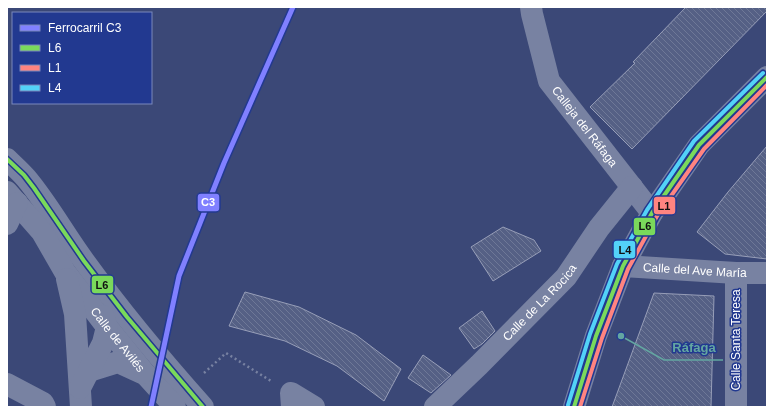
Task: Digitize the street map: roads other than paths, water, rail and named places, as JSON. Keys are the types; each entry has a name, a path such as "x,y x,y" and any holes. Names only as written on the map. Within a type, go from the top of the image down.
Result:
{"main road":[{"path":"574,407 596,336 623,266 652,213 699,145 767,77"}],"street":[{"name":"Calleja del Ráfaga","path":"531,7 549,81 652,213"},
{"name":"Calle de Avilés","path":"7,159 26,178 83,260 157,355 203,407"},
{"name":"Calle de La Rocica","path":"435,407 566,277 599,228 632,187"},
{"name":"Calle de Avilés","path":"12,198 42,232 65,272 107,327 146,375 175,407"},
{"path":"7,224 12,198"},
{"path":"83,260 100,303 107,327 103,343 83,388"},
{"name":"Calle del Ave María","path":"623,266 736,273 767,273"},
{"path":"65,272 75,314 76,351 83,388"},
{"name":"Calle Santa Teresa","path":"736,273 736,407"},
{"path":"76,351 88,336 107,327 127,336 157,355"},
{"path":"83,388 118,362 146,375"},
{"path":"7,384 43,403 45,407"},
{"path":"292,400 314,407"}],"rail line":[{"name":"C3","path":"151,407 179,276 224,163 293,7"}],"place":[{"name":"Ráfaga","path":"621,336"}]}
